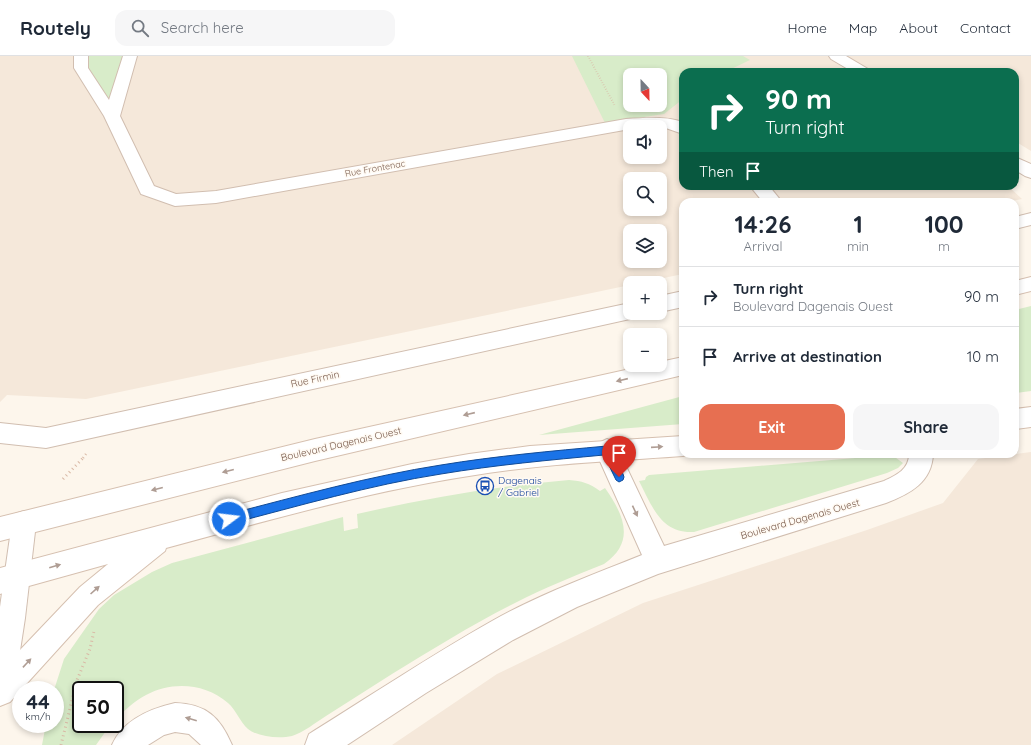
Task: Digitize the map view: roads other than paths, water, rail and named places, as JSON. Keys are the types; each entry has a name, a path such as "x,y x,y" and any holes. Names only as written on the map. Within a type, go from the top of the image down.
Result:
{"street":[{"name":"Rue Frontenac","path":"81,56 81,68 112,116 147,190 176,200 216,197 626,124 665,122 679,126"},
{"path":"112,116 130,56"},
{"path":"836,56 856,68"},
{"path":"1019,164 1031,172"},
{"path":"762,190 770,198"},
{"path":"1019,222 1031,219"},
{"path":"1019,287 1031,284"},
{"path":"667,302 679,300"},
{"name":"Rue Firmin","path":"0,433 46,438 623,313"},
{"name":"Boulevard Dagenais Ouest","path":"0,529 354,441 679,367"},
{"path":"1019,418 1031,417"},
{"path":"9,579 165,535 362,485 434,471 514,459 607,450 679,446"},
{"path":"607,450 658,561"},
{"name":"Boulevard Dagenais Ouest","path":"320,745 416,683 503,630 562,601 658,561 886,492 906,483 920,469 922,458"},
{"path":"0,691 9,579 24,523"},
{"path":"0,691 89,596 165,535"},
{"path":"127,745 153,724 170,718 186,718 201,723 207,727 218,745"}],"place":[{"name":"Dagenais / Gabriel","path":"485,486"}]}
